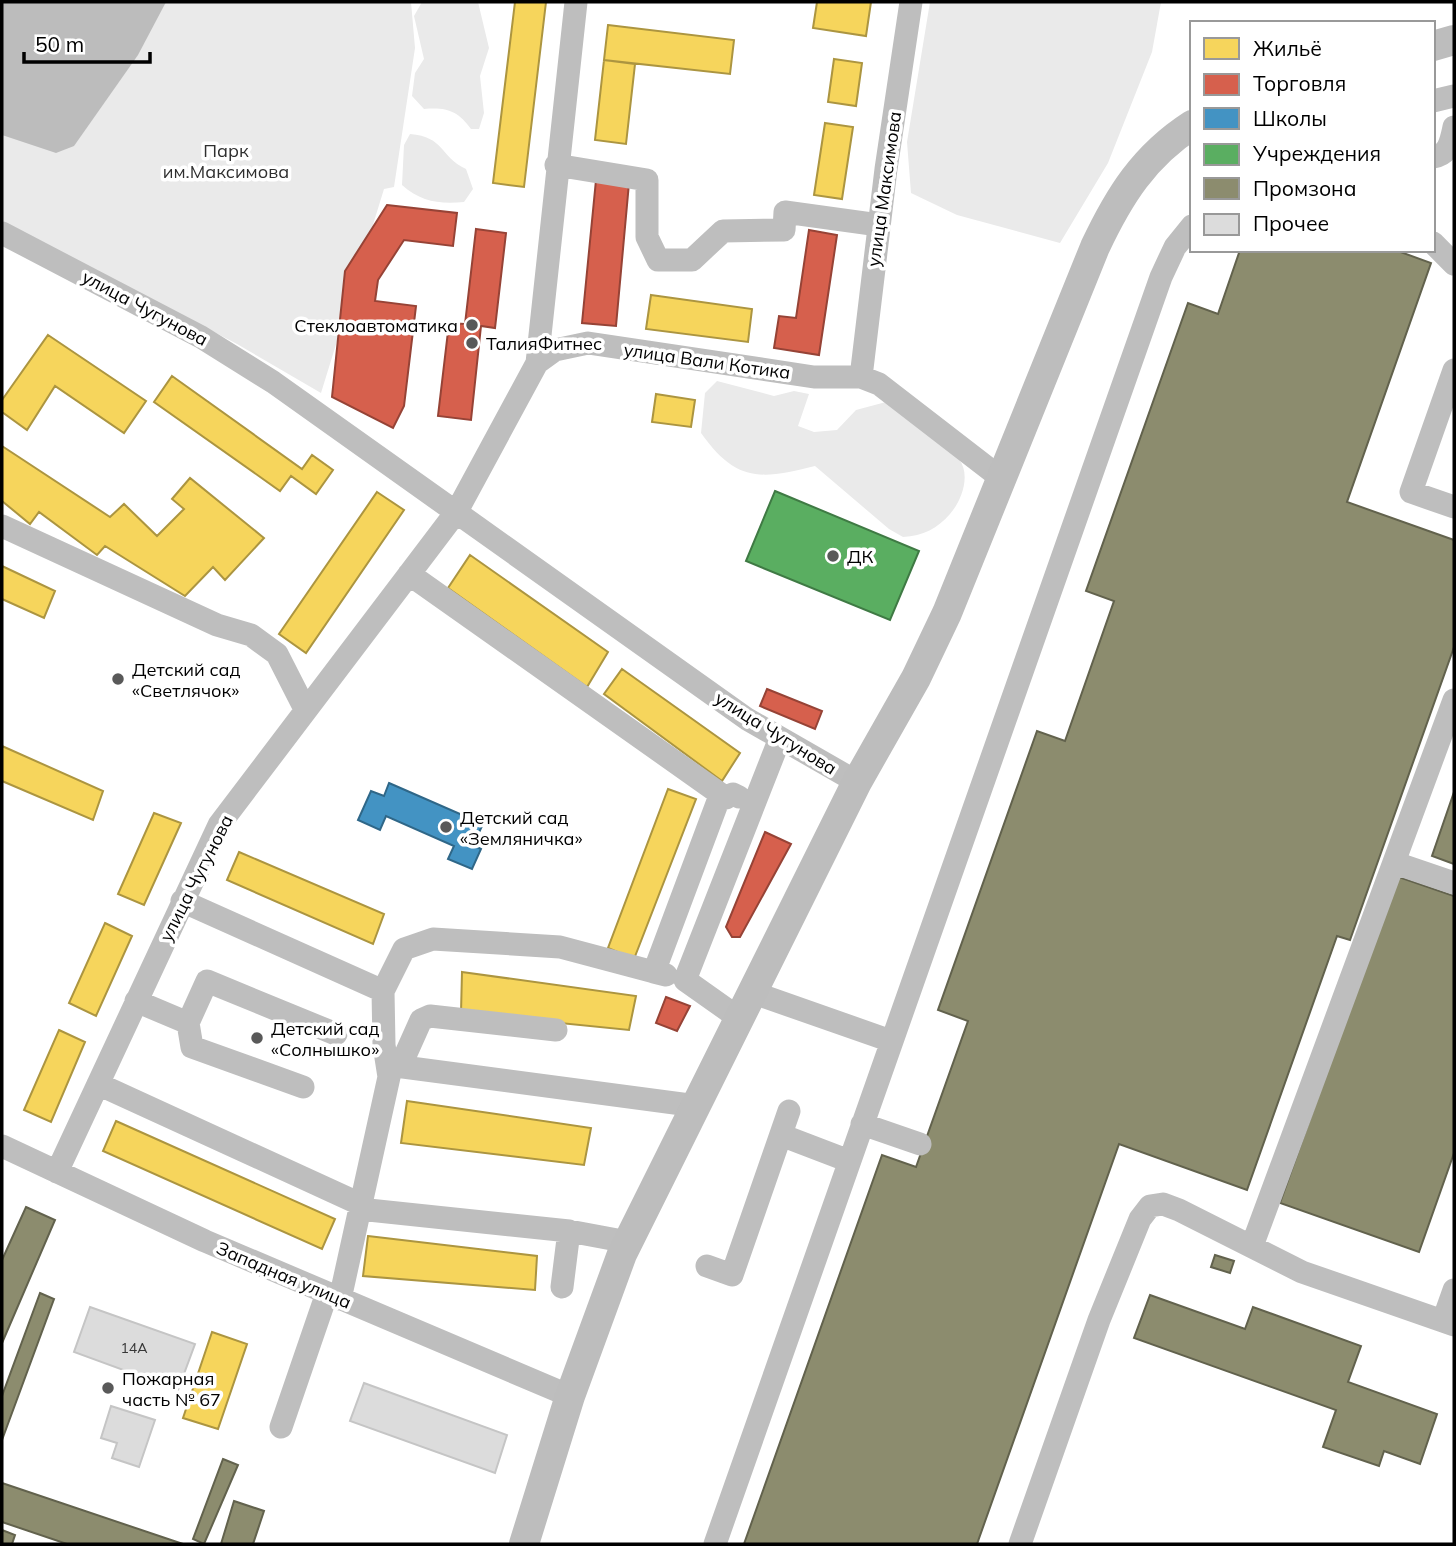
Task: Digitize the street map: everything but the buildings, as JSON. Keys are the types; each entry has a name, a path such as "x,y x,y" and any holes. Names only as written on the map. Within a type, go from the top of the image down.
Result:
{"main road":[{"path":"1435,45 1454,40"},
{"path":"524,1544 570,1396 628,1242 857,782 916,678 947,613 1095,247 1114,207 1153,153 1190,126"}],"street":[{"path":"537,363 556,165 576,2"},
{"name":"улица Максимова","path":"861,377 879,225 911,2"},
{"path":"1435,101 1454,96"},
{"path":"556,165 647,180 647,237 659,260 692,260 723,231 784,230 785,212 879,225"},
{"path":"715,1544 1161,277 1175,247 1190,228"},
{"name":"улица Чугунова","path":"2,233 201,337 273,382 747,719 857,782"},
{"path":"1435,245 1454,264"},
{"name":"улица Вали Котика","path":"537,363 555,350 588,343 814,377 861,377 878,384 1002,480"},
{"name":"улица Чугунова","path":"57,1172 219,825 457,511 537,363"},
{"path":"1454,370 1410,492 1454,507"},
{"path":"2,526 205,620 251,635 277,654 305,709"},
{"path":"409,574 726,798"},
{"path":"1252,1247 1454,700"},
{"path":"685,980 780,738"},
{"path":"654,972 718,801 733,794 755,803"},
{"path":"1395,863 1454,883"},
{"path":"182,901 383,991"},
{"path":"394,1066 384,1045 383,991 404,949 433,939 560,947 685,980 747,1006 891,1041"},
{"path":"303,1087 192,1046 188,1023 207,981 336,1034"},
{"path":"136,1001 188,1023"},
{"path":"281,1427 333,1296 360,1207 390,1077 421,1020 430,1016 556,1031"},
{"path":"394,1066 697,1106"},
{"path":"98,1084 360,1207 569,1231 628,1242"},
{"path":"707,1266 732,1275 789,1111"},
{"path":"862,1124 920,1144"},
{"path":"781,1135 849,1161"},
{"name":"Западная улица","path":"2,1146 333,1296 570,1396"},
{"path":"1020,1544 1099,1320 1140,1219 1150,1206 1163,1205 1302,1272 1449,1323 1454,1290"},
{"path":"562,1287 569,1231"}],"green space":[{"name":"Парк им.Максимова","path":"2,2 411,2 415,48 394,187 384,189 321,393 237,344 2,221"},
{"path":"422,2 478,2 489,48 480,76 484,113 479,129 471,129 451,112 424,109 412,96 415,73 424,59 414,16"},
{"path":"930,2 1161,2 1152,52 1108,163 1060,243 957,215 911,193 907,142"},
{"path":"410,134 430,139 466,169 473,189 464,202 431,201 402,185 404,145"},
{"path":"717,381 774,396 794,391 809,394 798,426 814,432 837,430 856,410 886,402 936,438 959,459 963,465 965,480 958,502 950,514 935,527 917,535 903,537 889,529 815,466 764,475 738,469 726,461 701,433 705,393"}],"shaded area":[{"path":"2,2 166,2 138,55 74,146 56,153 2,135"}],"place":[{"name":"Стеклоавтоматика","path":"472,325"},
{"name":"ТалияФитнес","path":"472,343"},
{"name":"ДК","path":"833,556"},
{"name":"Детский сад «Светлячок»","path":"118,679"},
{"name":"Детский сад «Земляничка»","path":"446,827"},
{"name":"Детский сад «Солнышко»","path":"257,1038"},
{"name":"Пожарная часть № 67","path":"108,1388"}]}
